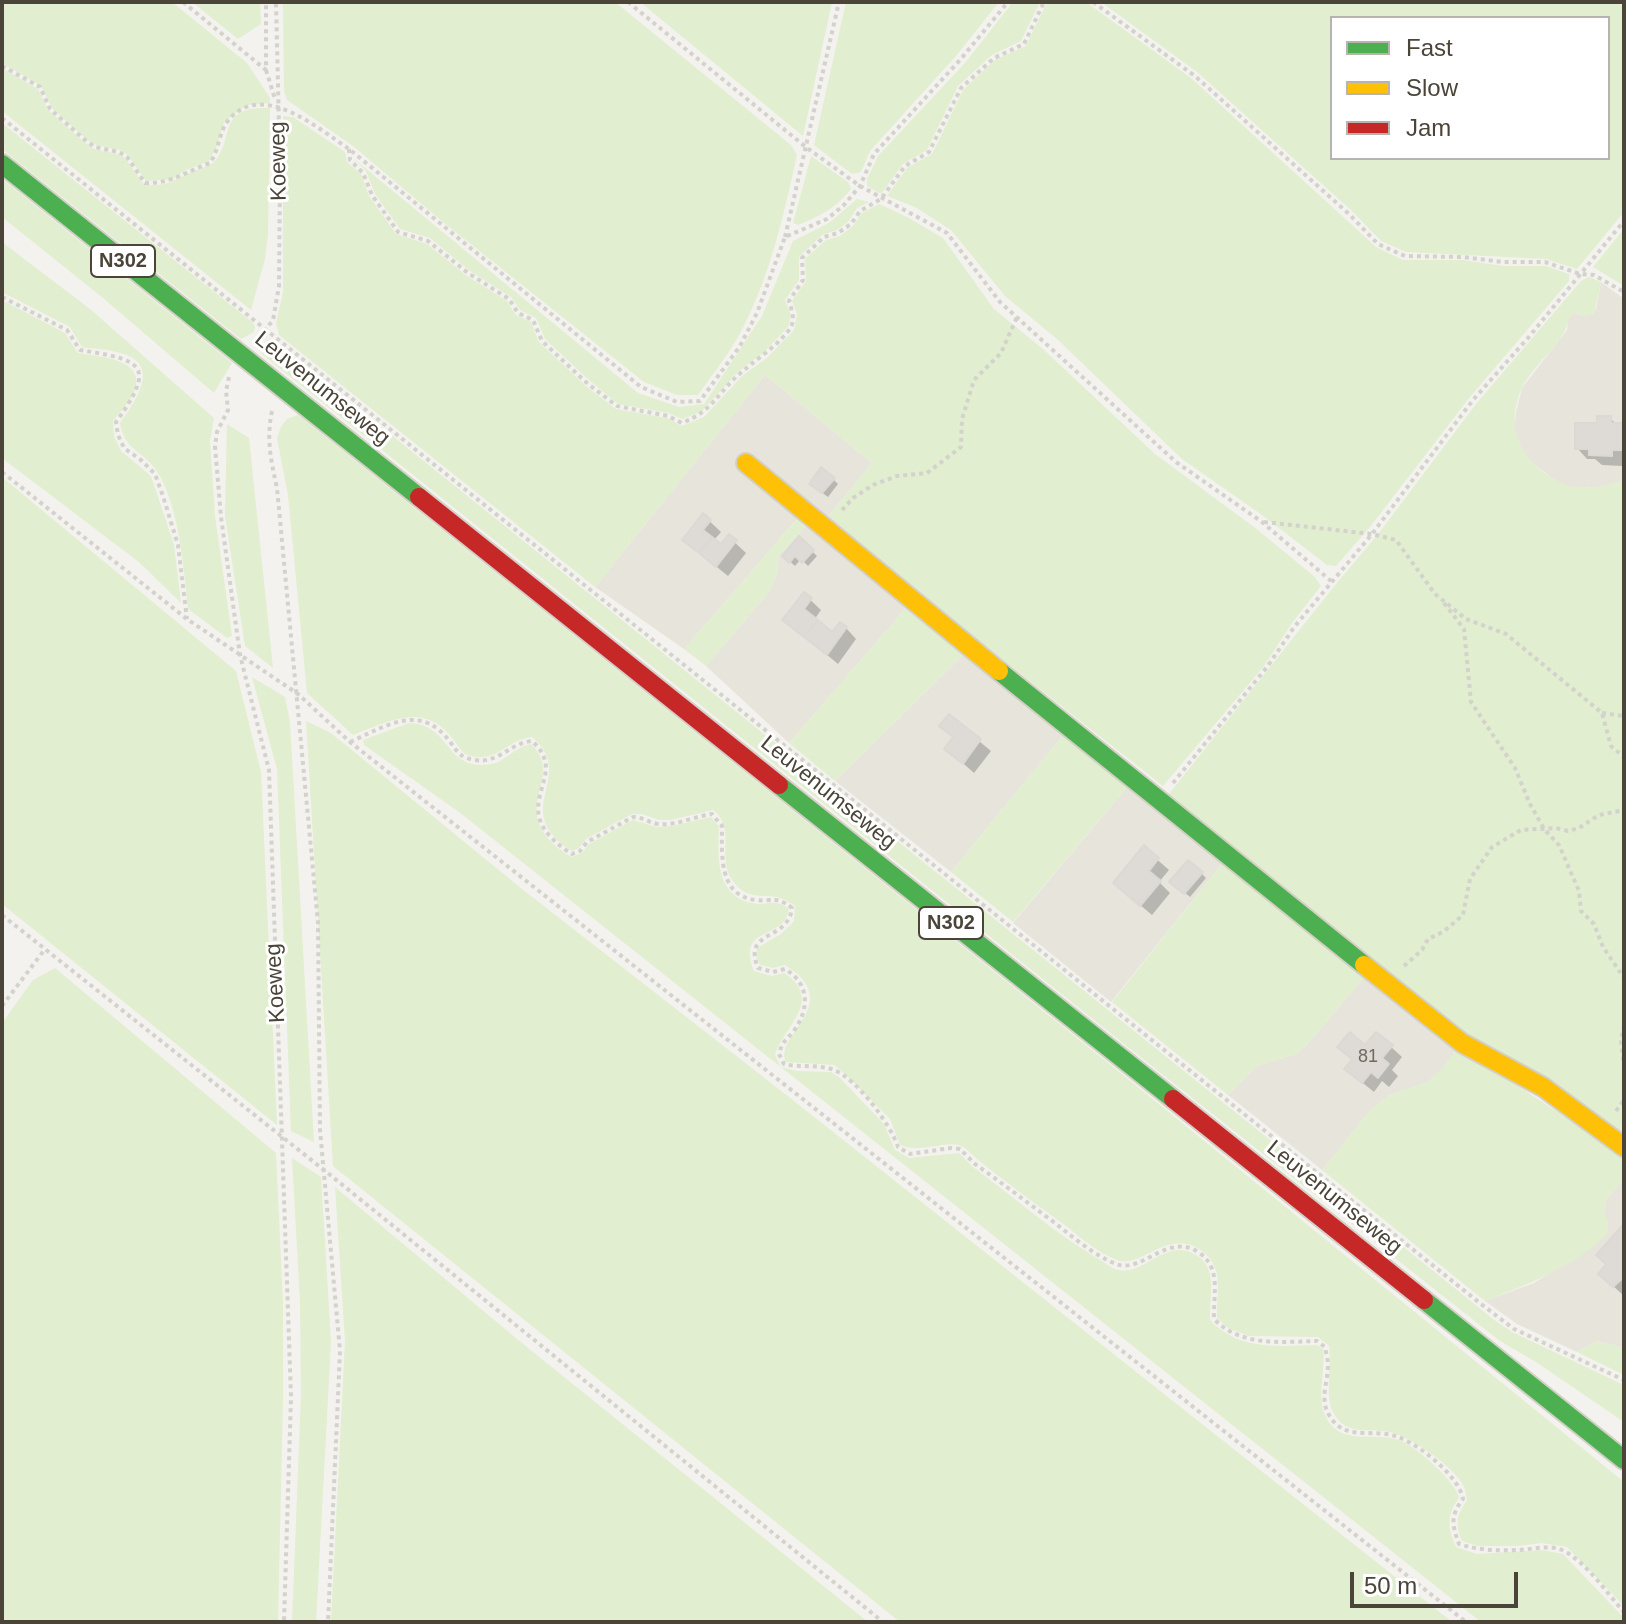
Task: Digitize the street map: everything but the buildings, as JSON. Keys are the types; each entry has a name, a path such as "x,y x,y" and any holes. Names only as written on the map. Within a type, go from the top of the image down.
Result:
{"main road":[{"name":"Leuvenumseweg","path":"2,164 1624,1460"},
{"path":"746,463 1158,801 1462,1043 1543,1087 1624,1147"}],"path":[{"path":"183,2 266,70"},
{"path":"266,2 266,70 277,105"},
{"name":"Koeweg","path":"273,320 279,286 276,2"},
{"path":"628,2 807,148 881,199 912,212 947,233 1000,302 1176,462 1262,522 1331,581"},
{"path":"2,66 40,87 50,109 85,140 95,147 127,157 145,183 160,184 174,180 210,163 226,123 236,114 248,108 277,105 349,149 641,387 677,402 700,401 740,346 757,313 785,237 839,2"},
{"path":"785,237 827,219 843,206 860,186 874,154 1008,2"},
{"path":"349,149 350,160 363,173 372,195 398,232 428,241 468,273 509,299 518,313 533,320 542,341 617,406 668,416 682,423 702,415 741,373 791,329 794,314 789,301 803,280 802,258 824,237 838,233 851,224 860,211 881,199 905,166 929,152 961,88 994,58 1024,44 1044,2"},
{"path":"1093,2 1195,76 1349,214 1378,244 1405,256 1545,262 1580,274 1594,275 1624,292"},
{"name":"Leuvenumseweg","path":"2,118 1481,1304 1514,1329 1624,1380"},
{"path":"1158,801 1267,667 1331,581 1372,534 1473,400 1624,221"},
{"path":"2,297 67,330 80,350 120,356 135,365 141,378 136,395 116,422 118,435 124,448 155,474 178,545 187,619"},
{"path":"825,528 853,498 873,485 897,476 927,473 961,447 962,419 974,380 1001,353 1017,317"},
{"name":"Koeweg","path":"244,358 228,377 228,410 217,432 215,446 221,517 240,655 269,770 291,1397 284,1622"},
{"name":"Koeweg","path":"278,386 268,429 268,445 277,488 318,923 320,1130 340,1351 328,1622"},
{"path":"2,472 187,619 298,694 350,742 1466,1622"},
{"path":"1262,522 1372,534 1396,540 1464,629 1471,702 1515,768 1544,829 1559,845 1579,891 1581,911 1594,924 1603,947 1624,978"},
{"path":"1440,598 1466,619 1506,634 1602,713 1624,716"},
{"path":"1602,713 1611,746 1624,757"},
{"path":"350,742 377,730 422,719 434,724 460,756 476,761 492,761 520,742 532,741 540,748 547,764 539,816 545,831 572,854 580,851 587,842 633,817 657,824 671,824 712,814 722,826 722,867 729,884 742,895 757,900 782,900 792,908 791,919 779,931 754,946 753,956 758,968 773,972 785,969 795,976 805,991 805,1011 792,1034 782,1041 779,1054 784,1064 797,1068 832,1069 842,1075 887,1121 898,1147 910,1154 960,1149 975,1164 1085,1246 1120,1265 1134,1263 1169,1248 1186,1246 1196,1250 1207,1259 1217,1282 1214,1319 1224,1330 1248,1340 1317,1341 1325,1347 1328,1363 1324,1394 1327,1412 1338,1427 1352,1434 1388,1434 1404,1439 1449,1474 1461,1488 1463,1499 1455,1511 1452,1525 1459,1544 1477,1550 1541,1547 1564,1551 1624,1612"},
{"path":"1390,984 1422,950 1428,939 1443,932 1463,915 1470,879 1492,847 1521,830 1568,831 1599,815 1624,810"},
{"path":"2,915 324,1170 883,1622"},
{"path":"2,1006 45,949"},
{"path":"1624,1025 1621,1041 1624,1067"}],"shaded area":[{"path":"1601,282 1624,299 1624,480 1601,487 1575,488 1557,482 1526,458 1514,431 1516,412 1522,388 1567,330 1569,316 1575,313 1584,316 1596,309"},
{"path":"765,375 872,463 825,520 797,519 684,649 595,587"},
{"path":"806,526 906,608 789,743 706,666 769,592 777,574 779,555"},
{"path":"963,655 1063,735 951,872 835,781"},
{"path":"1129,785 1225,860 1111,1002 1013,923"},
{"path":"1366,975 1458,1047 1442,1070 1426,1083 1389,1095 1370,1111 1322,1170 1228,1095 1257,1066 1296,1054 1306,1046"},
{"path":"1624,1179 1624,1348 1597,1341 1577,1352 1517,1324 1485,1301 1534,1283 1561,1266 1608,1224 1604,1214 1606,1200"}],"green space":[{"path":"2,2 172,2 247,63 270,98 270,103 247,105 224,122 209,161 173,179 146,181 128,155 86,139 52,108 41,86 2,63"},
{"path":"192,2 260,2 261,24 238,39"},
{"path":"283,2 615,2 791,145 797,155 780,226 758,295 737,339 698,395 677,395 644,382 353,146 287,100 284,91"},
{"path":"640,2 832,2 803,136"},
{"path":"846,2 999,2 956,56 870,151 861,172 852,174 814,145"},
{"path":"1013,2 1040,2 1021,41 992,55 958,86 927,150 903,164 881,194 867,186 867,179 878,156 964,64"},
{"path":"1047,2 1086,2 1191,78 1376,247 1403,260 1463,260 1503,266 1546,266 1569,274 1569,281 1470,397 1370,527 1336,566 1327,565 1182,459 1057,339 1005,296 951,230 915,207 887,196 907,168 932,154 963,90 995,60 1026,46"},
{"path":"1101,2 1624,2 1624,212 1577,269 1546,259 1406,252 1381,241 1352,211 1197,72"},
{"path":"2,68 38,89 48,110 84,142 94,149 125,158 144,185 169,183 212,164 220,153 234,118 241,112 270,108 268,234 265,259 251,310 2,111"},
{"path":"283,116 293,117 345,152 347,162 361,174 369,196 396,234 427,244 467,276 507,301 516,315 531,322 539,342 586,386 616,409 667,418 682,426 704,417 743,375 767,358 794,330 797,314 792,301 806,281 805,259 826,240 840,236 853,226 862,213 879,204 943,238 994,309 1043,349 1155,454 1254,527 1315,577 1321,586 1264,666 1163,786 825,520 872,463 765,375 595,587 279,335 276,323 283,292"},
{"path":"2,123 252,322 254,332 241,339 2,149"},
{"path":"811,156 848,182 851,189 827,211 798,225 793,223"},
{"path":"353,158 638,393 679,407 704,404 762,316 793,241 829,223 857,199 869,202 857,208 848,222 837,230 822,235 799,257 799,280 785,300 791,315 788,327 763,353 739,371 701,412 682,419 668,413 618,404 545,339 536,318 520,310 511,297 470,271 430,238 400,229 375,194 366,171"},
{"path":"2,179 232,363 214,393 2,217"},
{"path":"1624,229 1624,286 1593,267"},
{"path":"2,242 90,309 214,418 210,441 215,516 232,636 227,638 188,609 179,537 170,500 156,470 129,444 122,432 120,423 142,384 140,366 133,358 120,353 82,347 70,327 2,292"},
{"path":"1589,277 1601,282 1594,314 1584,316 1575,313 1570,316 1556,345 1522,388 1517,400 1515,423 1526,454 1552,478 1581,488 1624,480 1624,1140 1464,1036 1169,794 1379,533 1476,404 1581,281"},
{"path":"2,300 65,333 78,353 120,362 135,374 133,395 113,421 114,436 121,451 151,476 174,545 181,603 140,563 2,458"},
{"path":"267,340 273,340 1493,1319 1512,1332 1624,1385 1624,1422 1500,1341 1129,1048 262,354"},
{"path":"298,415 1112,1066 1624,1482 1624,1606 1567,1547 1542,1543 1478,1546 1462,1541 1458,1520 1467,1500 1464,1487 1452,1471 1432,1454 1399,1435 1359,1430 1339,1421 1329,1400 1329,1346 1318,1337 1249,1336 1228,1328 1217,1318 1217,1273 1202,1251 1178,1243 1166,1245 1136,1259 1126,1261 1110,1257 1014,1188 965,1148 951,1144 917,1148 900,1145 890,1119 834,1065 786,1062 785,1051 804,1018 809,993 802,979 785,965 773,968 760,965 756,956 757,948 781,934 794,921 795,906 777,897 747,893 733,881 726,863 724,826 713,810 671,820 632,814 586,839 572,851 554,836 545,822 543,807 549,766 545,752 532,737 491,755 476,757 462,751 442,727 418,717 393,720 353,735 307,693 288,495 277,438 287,419"},
{"path":"227,424 249,438 273,668 245,646 225,516"},
{"path":"2,477 236,671 261,772 277,1125 2,904"},
{"path":"797,519 806,526 779,555 777,574 769,592 706,666 684,649"},
{"path":"906,608 963,655 835,781 789,743"},
{"path":"252,677 285,697 290,722 314,1142 291,1131 277,769"},
{"path":"306,721 331,733 522,889 1452,1622 900,1622 333,1166"},
{"path":"409,723 423,725 433,731 456,755 476,765 496,763 531,744 541,757 543,770 537,811 540,825 550,840 571,857 633,820 656,827 711,817 719,827 721,873 731,892 752,903 774,903 789,909 779,926 756,939 750,956 754,971 772,976 784,973 796,983 801,993 802,1003 798,1013 775,1055 781,1067 831,1072 884,1124 895,1150 909,1158 959,1153 1049,1226 1116,1269 1138,1267 1177,1250 1199,1257 1211,1278 1210,1320 1221,1330 1246,1342 1274,1346 1317,1345 1323,1349 1323,1409 1333,1427 1351,1436 1383,1437 1404,1442 1444,1476 1459,1498 1450,1522 1456,1547 1477,1554 1542,1550 1563,1554 1624,1618 1624,1622 1481,1622 459,812 364,745 363,740"},
{"path":"1063,735 1129,785 1013,922 951,872"},
{"path":"1225,860 1366,975 1306,1046 1296,1054 1257,1066 1228,1095 1112,1002"},
{"path":"55,968 276,1153 283,1303 278,1622 2,1622 2,1023 33,980"},
{"path":"1458,1047 1624,1155 1624,1179 1606,1200 1604,1214 1608,1224 1607,1234 1565,1265 1485,1301 1322,1170 1370,1111 1389,1095 1426,1083 1442,1069"},
{"path":"292,1158 321,1177 331,1342 316,1622 292,1622 301,1394 300,1302"},
{"path":"335,1187 517,1339 868,1622 331,1622 345,1341"},
{"path":"1597,1341 1624,1348 1624,1375 1577,1352"}],"traffic: fast":[{"path":"2,164 419,497"},
{"path":"999,671 1364,965"},
{"path":"779,785 1173,1099"},
{"path":"1424,1300 1624,1460"}],"traffic: slow":[{"path":"746,463 999,671"},
{"path":"1364,965 1462,1043 1543,1087 1624,1147"}],"traffic: jam":[{"path":"419,497 779,785"},
{"path":"1173,1099 1424,1300"}]}
